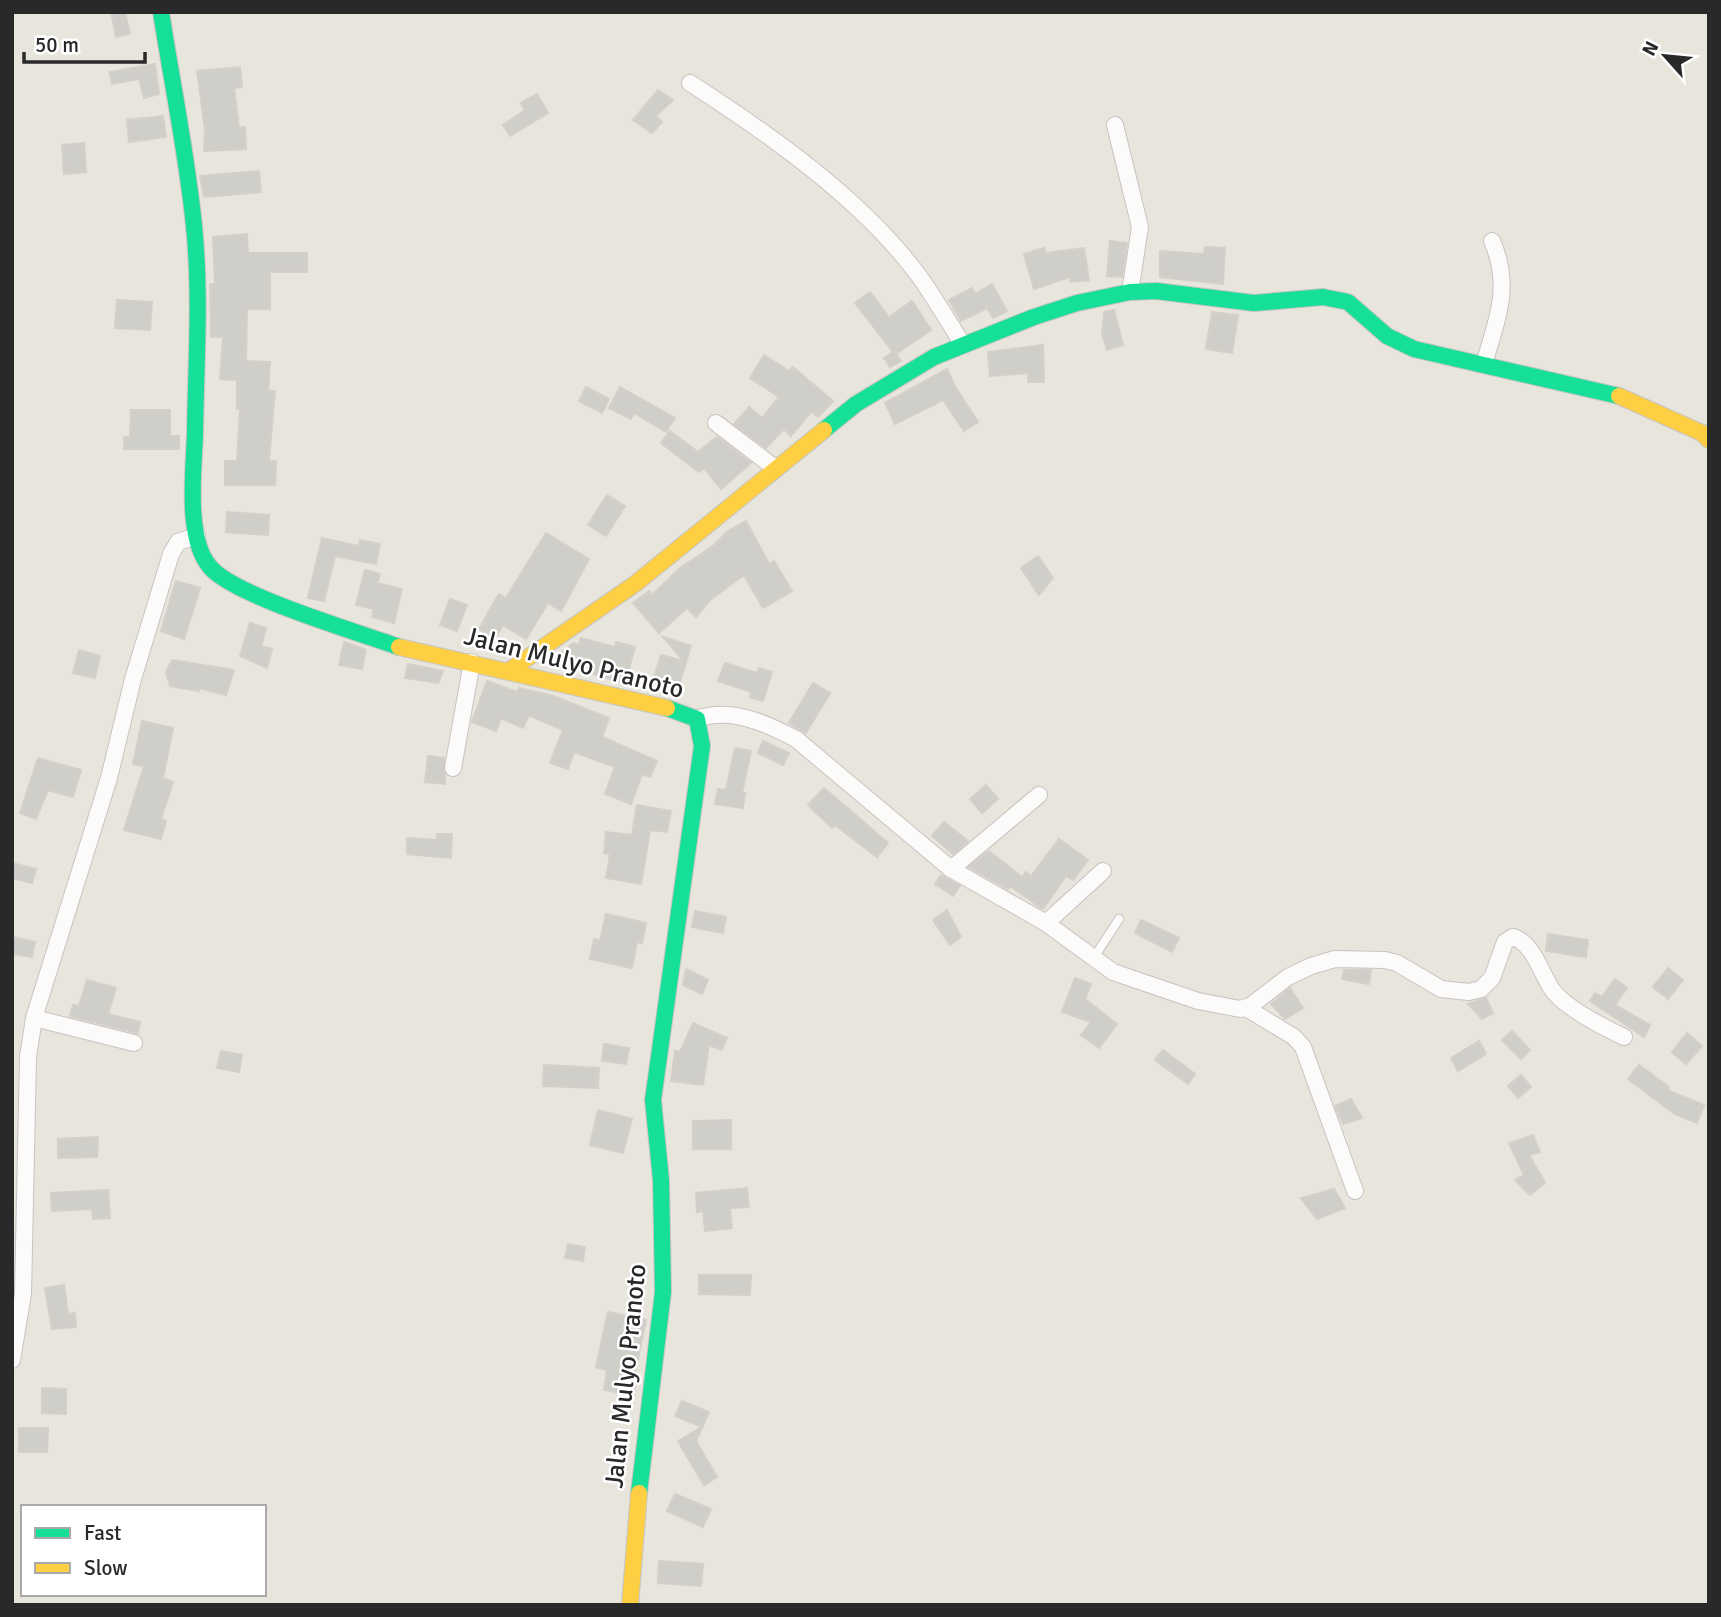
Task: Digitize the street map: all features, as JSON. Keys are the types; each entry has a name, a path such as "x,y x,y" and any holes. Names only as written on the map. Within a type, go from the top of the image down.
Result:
{"street":[{"name":"Jalan Mulyo Pranoto","path":"161,12 194,227 197,329 193,502 197,536 206,564 217,575 250,593 402,648 510,670 599,694 656,704 697,719 702,746 653,1100 661,1180 663,1292 634,1544 630,1605"},
{"path":"690,83 770,134 870,223 918,275 962,343"},
{"path":"1115,125 1140,228 1130,292"},
{"path":"1483,365 1503,298 1499,257 1492,241"},
{"path":"510,670 635,584 856,404 962,343 1077,303 1130,292 1168,292 1243,303 1322,297 1342,299 1399,343 1616,395 1702,433 1709,440"},
{"path":"716,423 775,468"},
{"path":"12,1360 23,1294 27,1095 34,1018 109,778 133,679 171,554 178,542 197,536"},
{"path":"453,768 472,662"},
{"path":"697,719 710,714 727,714 765,724 796,739 951,869 1045,923 1093,959 1128,979 1177,995 1227,1008 1246,1008 1294,1037 1303,1046 1355,1191"},
{"path":"951,869 1039,795"},
{"path":"1045,923 1103,871"},
{"path":"1246,1008 1288,977 1311,965 1335,959 1385,960 1397,963 1441,989 1456,993 1481,989 1492,978 1505,942 1513,937 1524,942 1553,992 1595,1023 1624,1037"},
{"path":"34,1018 134,1044"}],"lane":[{"path":"1093,959 1119,919"}],"building":[{"path":"111,12 125,12 130,34 116,37"},
{"path":"155,64 159,94 144,98 139,79 112,84 110,72"},
{"path":"240,67 242,87 234,88 239,128 245,127 246,149 204,151 205,129 197,71"},
{"path":"658,90 673,100 656,116 662,122 652,133 633,120"},
{"path":"537,94 548,113 510,136 503,125 525,110 521,103"},
{"path":"163,116 166,137 129,142 127,120"},
{"path":"84,143 86,172 64,174 62,145"},
{"path":"259,171 261,192 204,197 200,176"},
{"path":"247,234 248,253 307,253 307,272 270,272 270,309 247,309 246,361 270,362 268,391 275,391 269,461 276,461 275,485 225,485 225,461 237,461 240,409 237,409 237,380 220,379 223,337 211,337 210,284 215,284 213,237"},
{"path":"1110,241 1127,243 1122,277 1107,276"},
{"path":"1205,247 1225,248 1223,284 1160,277 1160,251 1204,254"},
{"path":"1044,248 1046,253 1084,248 1089,280 1070,282 1070,277 1034,289 1024,254"},
{"path":"992,284 1007,311 993,318 987,308 961,321 949,300 972,288 975,294"},
{"path":"870,292 889,317 912,301 931,330 896,354 901,361 890,367 884,358 893,352 855,303"},
{"path":"117,300 152,302 150,330 115,328"},
{"path":"1114,310 1123,345 1107,350 1102,334 1104,312"},
{"path":"1212,312 1238,315 1232,353 1206,349"},
{"path":"1043,345 1044,382 1028,382 1028,373 990,376 988,352"},
{"path":"764,355 789,371 793,367 833,401 818,417 812,411 791,436 784,429 766,448 734,424 749,407 762,418 779,397 750,378"},
{"path":"947,369 978,422 964,431 943,400 895,424 885,403"},
{"path":"586,387 609,399 602,413 579,401"},
{"path":"620,387 675,418 666,432 634,413 631,419 609,408"},
{"path":"131,410 170,410 170,436 179,436 179,449 124,449 124,437 130,437"},
{"path":"670,431 698,452 717,437 751,463 721,489 704,468 699,472 661,443"},
{"path":"607,495 625,506 606,536 588,525"},
{"path":"227,512 269,515 268,535 226,532"},
{"path":"746,521 769,564 774,561 792,591 763,608 744,575 710,600 696,617 687,608 659,633 633,603 649,591 652,595 680,568 713,546 728,531"},
{"path":"546,533 589,559 561,611 548,603 526,639 503,625 495,639 479,629 499,594 506,598"},
{"path":"322,538 359,546 360,540 380,544 376,564 335,556 324,601 308,598"},
{"path":"1038,556 1053,578 1039,595 1021,568"},
{"path":"365,570 380,574 377,583 402,589 394,623 372,617 374,609 356,605"},
{"path":"176,581 200,588 184,639 161,631"},
{"path":"450,599 467,605 457,631 440,625"},
{"path":"250,623 266,628 261,646 272,649 267,668 240,656"},
{"path":"663,637 691,646 677,692 652,684 661,655 684,661"},
{"path":"581,638 615,647 616,642 635,647 625,683 550,662 573,643 579,645"},
{"path":"344,642 366,650 362,669 339,665"},
{"path":"79,650 100,656 95,678 73,673"},
{"path":"172,660 234,670 226,695 199,688 199,691 170,686 166,672"},
{"path":"725,663 757,673 759,668 772,672 763,701 750,697 751,692 718,681"},
{"path":"408,664 443,671 438,683 405,678"},
{"path":"487,681 517,692 519,688 553,696 609,718 602,737 657,761 650,777 642,774 631,804 605,794 615,767 574,752 568,769 550,763 563,730 529,715 523,728 501,718 496,731 472,722"},
{"path":"813,683 830,693 806,733 789,723"},
{"path":"142,721 173,728 163,778 173,782 161,819 166,821 161,839 124,830 144,766 133,764"},
{"path":"763,741 789,753 783,765 758,753"},
{"path":"735,748 751,751 742,793 745,793 743,808 715,804 718,789 726,790"},
{"path":"428,756 444,758 445,784 425,782"},
{"path":"38,758 81,770 73,797 48,790 36,819 20,813"},
{"path":"986,785 998,799 982,813 970,799"},
{"path":"824,788 888,843 877,857 835,825 832,828 808,805"},
{"path":"637,805 671,811 667,832 650,830 641,884 606,878 610,854 604,853 606,832 632,835"},
{"path":"944,822 968,841 953,854 932,836"},
{"path":"437,834 452,834 451,858 407,854 407,838 437,840"},
{"path":"1059,839 1088,860 1073,880 1066,876 1043,909 1010,886 1008,889 969,867 989,851 1022,877 1026,872 1031,876"},
{"path":"12,863 36,869 32,883 12,878"},
{"path":"941,875 960,886 953,896 935,884"},
{"path":"947,910 961,937 950,945 933,920"},
{"path":"695,911 726,917 723,933 692,927"},
{"path":"606,914 646,923 642,943 637,942 632,968 590,959 594,939 600,941"},
{"path":"1141,920 1179,938 1172,952 1135,933"},
{"path":"1548,934 1588,940 1586,957 1546,951"},
{"path":"12,937 35,942 32,957 12,954"},
{"path":"1668,968 1683,980 1668,999 1653,987"},
{"path":"686,969 708,980 702,994 683,985"},
{"path":"1344,970 1371,970 1369,984 1342,979"},
{"path":"1075,978 1091,984 1085,999 1117,1024 1099,1048 1081,1035 1091,1022 1062,1012"},
{"path":"1615,979 1627,988 1615,1005 1650,1025 1644,1037 1590,1001 1595,993 1602,997"},
{"path":"87,980 116,988 108,1014 140,1022 138,1033 70,1016 73,1005 79,1006"},
{"path":"1290,988 1303,1008 1285,1019 1271,1004"},
{"path":"1486,998 1493,1013 1482,1019 1468,1004"},
{"path":"693,1023 727,1038 722,1050 709,1045 703,1085 671,1081 675,1051 680,1052"},
{"path":"1512,1031 1530,1050 1521,1059 1502,1040"},
{"path":"1687,1033 1702,1046 1686,1064 1672,1052"},
{"path":"1479,1041 1486,1054 1458,1071 1451,1058"},
{"path":"604,1044 629,1048 626,1064 602,1061"},
{"path":"1163,1050 1195,1074 1188,1084 1155,1060"},
{"path":"221,1051 242,1055 239,1072 217,1068"},
{"path":"544,1065 599,1068 598,1088 543,1086"},
{"path":"1639,1065 1669,1087 1667,1090 1704,1105 1697,1123 1675,1114 1628,1079"},
{"path":"1521,1075 1531,1087 1518,1098 1508,1086"},
{"path":"1351,1099 1362,1118 1343,1124 1335,1106"},
{"path":"598,1110 632,1119 623,1153 590,1145"},
{"path":"731,1120 731,1149 693,1149 693,1121"},
{"path":"1533,1135 1540,1152 1529,1155 1545,1183 1530,1195 1515,1180 1524,1175 1509,1143"},
{"path":"98,1137 97,1157 58,1158 58,1139"},
{"path":"747,1188 749,1207 730,1208 732,1228 705,1231 703,1211 697,1212 696,1193"},
{"path":"1334,1189 1345,1208 1317,1219 1301,1198"},
{"path":"108,1190 110,1218 93,1219 92,1209 52,1211 51,1193"},
{"path":"568,1244 585,1247 583,1261 565,1258"},
{"path":"699,1275 751,1275 750,1295 699,1294"},
{"path":"64,1285 68,1314 75,1313 76,1327 52,1329 45,1288"},
{"path":"608,1312 646,1320 634,1379 634,1395 604,1390 607,1370 596,1367"},
{"path":"42,1388 66,1389 66,1414 42,1413"},
{"path":"682,1401 709,1412 696,1441 717,1477 704,1485 678,1441 702,1427 675,1416"},
{"path":"19,1428 48,1428 47,1452 19,1452"},
{"path":"675,1494 711,1509 703,1527 667,1511"},
{"path":"659,1561 703,1564 701,1586 658,1583"}],"traffic: fast":[{"path":"161,12 187,173 196,252 198,329 193,503 197,539 202,554 210,567 244,590 399,647"},
{"path":"824,430 856,404 934,357 1034,317 1077,303 1130,292 1156,291 1254,303 1323,297 1348,302 1387,336 1414,349 1619,396"},
{"path":"639,1493 663,1292 661,1180 653,1100 702,746 697,719 667,708"}],"traffic: slow":[{"path":"1619,396 1702,433 1709,440"},
{"path":"510,670 635,584 824,430"},
{"path":"399,647 667,708"},
{"path":"630,1605 639,1493"}]}
